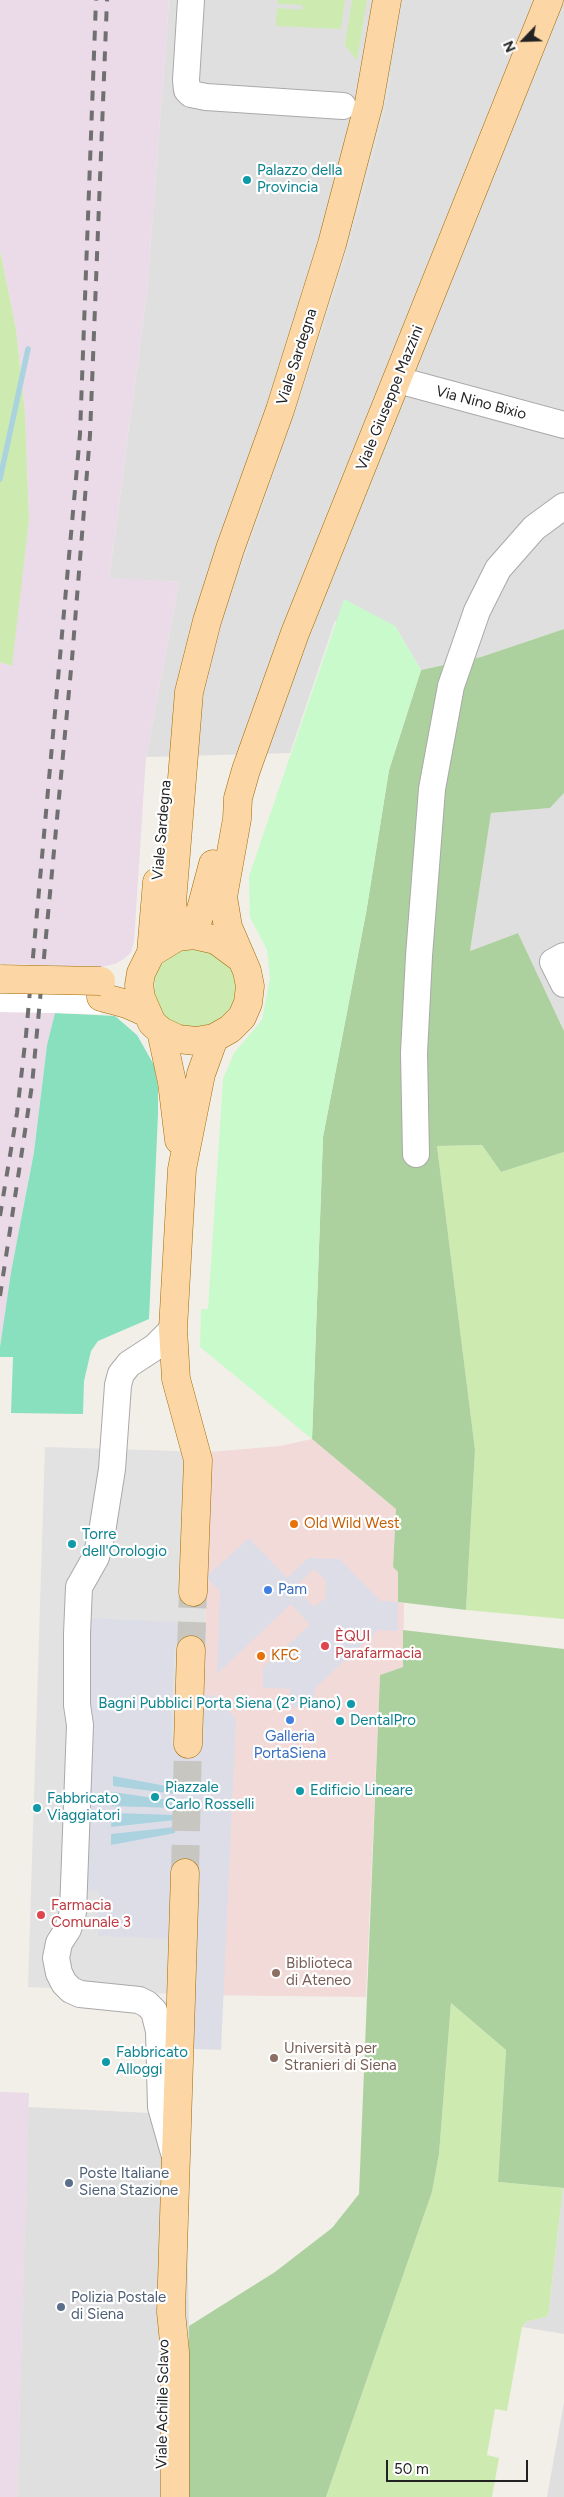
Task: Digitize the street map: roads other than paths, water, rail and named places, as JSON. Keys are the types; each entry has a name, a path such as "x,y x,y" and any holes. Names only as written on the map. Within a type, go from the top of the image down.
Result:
{"main road":[{"name":"Viale Sardegna","path":"146,963 167,767 172,746 186,709 196,662 215,594 280,410 332,244 369,103 387,0"},
{"name":"Viale Giuseppe Mazzini","path":"185,936 224,827 238,798 263,718 282,667 549,0"},
{"name":"Viale Sardegna","path":"185,936 172,902 185,757 186,709"},
{"name":"Viale Giuseppe Mazzini","path":"101,989 127,1004 178,1039 196,1041 214,1038 230,1029 242,1017 248,1003 250,986 247,971 239,957 226,922 223,897 237,819 238,798"},
{"path":"0,995 101,989 146,963 185,936 216,940 239,957"},
{"path":"146,963 140,998 153,1021 172,1082 182,1169"},
{"path":"0,980 101,989"},
{"path":"193,1592 198,1460 176,1379 173,1330 182,1169 200,1074 214,1038"},
{"path":"188,1744 191,1650"},
{"path":"177,2161 184,1873"},
{"name":"Viale Achille Sclavo","path":"175,2497 175,2352 171,2312 177,2161"},
{"name":"Viale Achille Sclavo","path":"162,2497 162,2346 171,2312"}],"street":[{"path":"191,0 186,80 187,90 191,94 206,97 343,106"},
{"name":"Via Nino Bixio","path":"398,380 564,425"},
{"path":"416,1154 414,1045 420,936 432,789 451,686 477,611 498,569 534,528 564,506"},
{"path":"564,956 553,962 564,984"},
{"path":"173,1330 155,1347 129,1364 121,1374 112,1469 102,1532 96,1557 78,1593 77,1705 80,1725 74,1905 72,1920 59,1943 56,1958 58,1973 71,1990 80,1994 138,2000 147,2004 154,2011 159,2031 161,2107 177,2161"}],"water":[{"path":"113,1776 176,1788 176,1794 113,1786"},
{"path":"113,1792 175,1801 175,1808 112,1806"},
{"path":"112,1813 175,1815 175,1820 111,1827"},
{"path":"175,1827 175,1833 111,1845 111,1834"}],"waterway":[{"path":"0,479 28,349"}],"tunnel":[{"path":"191,1650 193,1592"},
{"path":"185,1873 188,1744"}],"railway":[{"path":"0,1216 17,1113 26,1035 80,434 96,0"},
{"path":"0,1296 32,1085 72,659 90,435 107,0"}],"place":[{"name":"Palazzo della Provincia","path":"247,180"},
{"name":"Old Wild West","path":"294,1524"},
{"name":"Torre dell'Orologio","path":"72,1544"},
{"name":"Pam","path":"268,1590"},
{"name":"ÈQUI Parafarmacia","path":"325,1646"},
{"name":"KFC","path":"261,1656"},
{"name":"Bagni Pubblici Porta Siena (2° Piano)","path":"351,1704"},
{"name":"Galleria PortaSiena","path":"290,1720"},
{"name":"DentalPro","path":"340,1721"},
{"name":"Edificio Lineare","path":"300,1791"},
{"name":"Piazzale Carlo Rosselli","path":"155,1797"},
{"name":"Fabbricato Viaggiatori","path":"37,1808"},
{"name":"Farmacia Comunale 3","path":"41,1915"},
{"name":"Biblioteca di Ateneo","path":"276,1973"},
{"name":"Università per Stranieri di Siena","path":"274,2058"},
{"name":"Fabbricato Alloggi","path":"106,2062"},
{"name":"Poste Italiane Siena Stazione","path":"69,2183"},
{"name":"Polizia Postale di Siena","path":"61,2307"}]}
